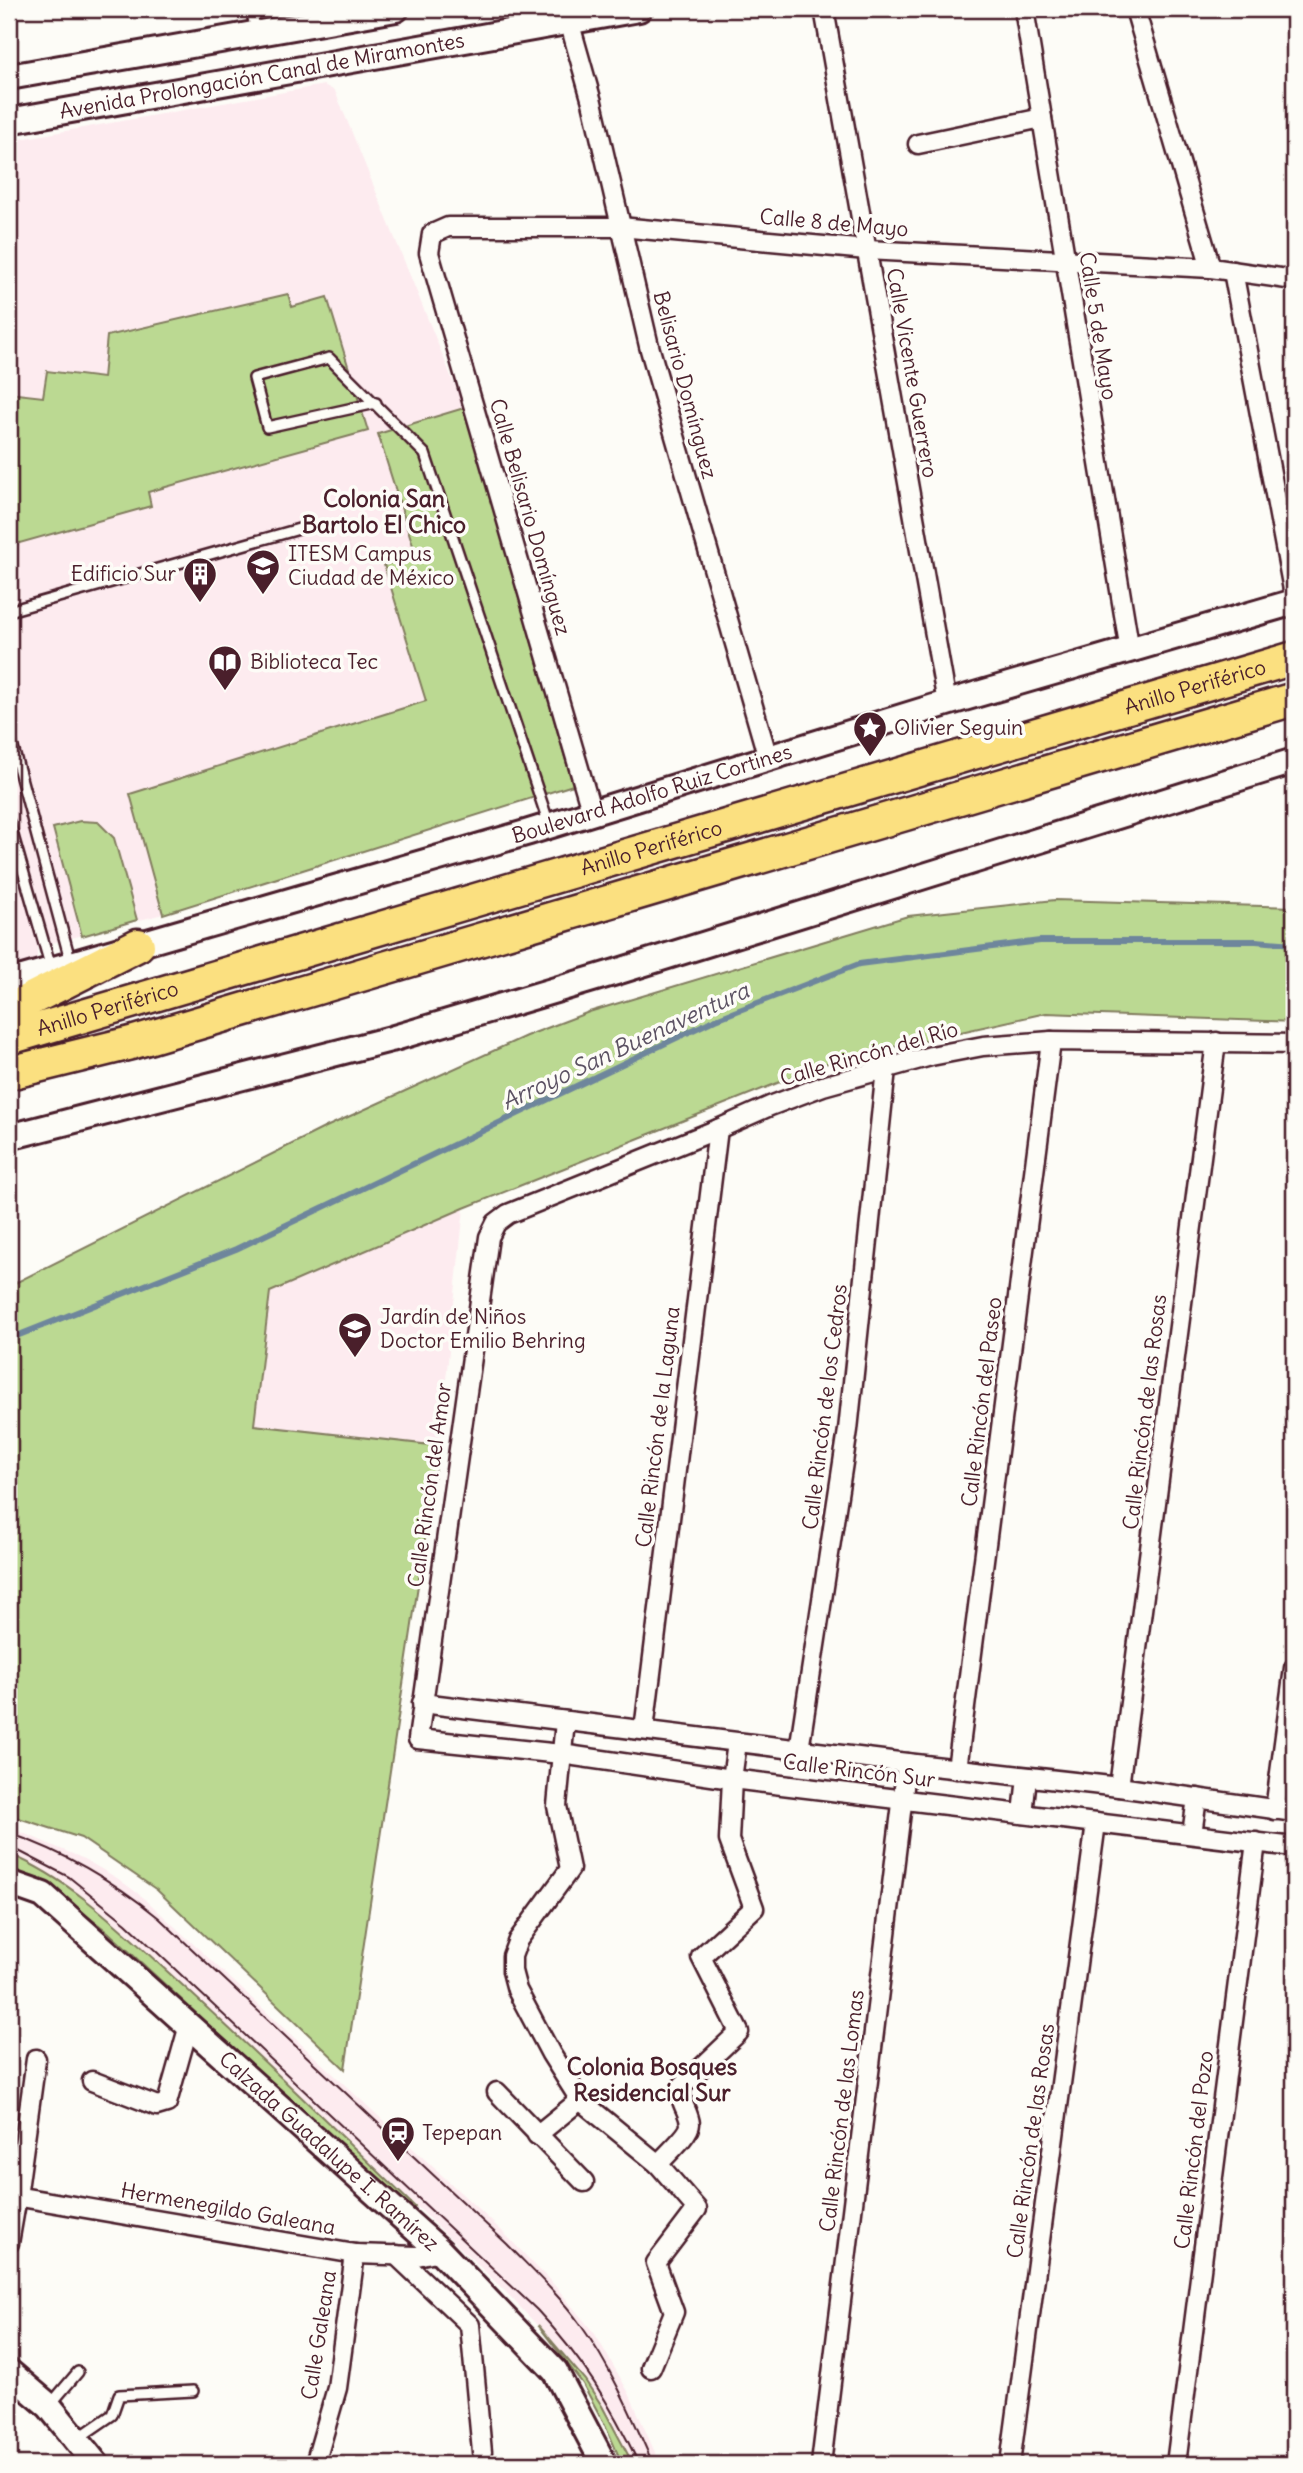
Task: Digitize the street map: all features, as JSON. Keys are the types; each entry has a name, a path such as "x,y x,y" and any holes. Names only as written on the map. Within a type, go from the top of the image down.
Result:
{"highway":[{"path":"1235,676 1294,644"},
{"name":"Anillo Periférico","path":"9,1038 1294,658"},
{"name":"Anillo Periférico","path":"9,1073 131,1043 1294,699"},
{"path":"1156,740 1229,733 1294,722"},
{"path":"9,1010 138,945"}],"main road":[{"name":"Avenida Prolongación Canal de Miramontes","path":"9,77 257,34 367,11 396,9"},
{"name":"Avenida Prolongación Canal de Miramontes","path":"9,121 639,9"},
{"name":"Boulevard Adolfo Ruiz Cortines","path":"9,982 550,826 947,703 1294,603"},
{"path":"9,1138 391,1039 616,972 1294,761"},
{"name":"Calzada Guadalupe I. Ramírez","path":"9,1883 43,1895 440,2251 555,2371 604,2464"},
{"path":"9,2372 49,2406 96,2464"}],"street":[{"name":"Calle Vicente Guerrero","path":"824,9 947,703"},
{"name":"Calle 5 de Mayo","path":"1024,9 1129,651"},
{"path":"1135,9 1211,268"},
{"name":"Belisario Domínguez","path":"569,21 592,102 649,346 768,758"},
{"path":"918,144 1042,118"},
{"name":"Calle 8 de Mayo","path":"432,234 448,227 620,227 867,250 1211,268 1294,280"},
{"name":"Calle Belisario Domínguez","path":"432,234 429,253 592,813"},
{"path":"1233,271 1294,595"},
{"name":"Calle Rincón del Río","path":"489,1237 496,1223 508,1214 770,1106 809,1091 931,1056 983,1046 1051,1041 1294,1044"},
{"name":"Calle Rincón del Paseo","path":"957,1769 1051,1041"},
{"name":"Calle Rincón de las Rosas","path":"1119,1787 1216,1042"},
{"name":"Calle Rincón de los Cedros","path":"799,1750 848,1430 886,1069"},
{"name":"Calle Rincón de la Laguna","path":"644,1730 718,1129"},
{"name":"Calle Rincón del Amor","path":"418,1739 489,1237"},
{"path":"1275,1810 1294,1668"},
{"name":"Calle Rincón Sur","path":"422,1703 1119,1787 1294,1812"},
{"path":"565,1721 557,1807 570,1869 518,1940 512,1956 512,1971 517,1990 580,2100 658,2164 696,2208 656,2263 674,2312 651,2368"},
{"name":"Calle Rincón Sur","path":"418,1739 561,1754 732,1779 1294,1847"},
{"path":"658,2164 688,2132 690,2124 679,2095 682,2086 739,2032 701,1957 754,1908 729,1840 737,1743"},
{"name":"Calle Rincón de las Lomas","path":"821,2464 907,1763"},
{"path":"1023,1814 1027,1777"},
{"path":"1192,1834 1197,1798"},
{"name":"Calle Rincón de las Rosas","path":"1010,2464 1096,1823"},
{"name":"Calle Rincón del Pozo","path":"1176,2464 1256,1842"},
{"path":"92,2081 157,2106 167,2102 189,2025"},
{"path":"9,2243 13,2196 36,2059"},
{"path":"497,2092 584,2182"},
{"path":"537,2135 580,2100"},
{"name":"Hermenegildo Galeana","path":"13,2196 355,2254 417,2256 440,2251"},
{"name":"Calle Galeana","path":"315,2464 337,2388 355,2254"},
{"path":"396,2255 470,2325 482,2452"}],"lane":[{"path":"251,9 257,34"},
{"path":"376,403 267,427 254,379 329,358 376,403 425,454 550,826"},
{"path":"9,611 306,527"},
{"path":"9,733 61,967"},
{"path":"9,822 61,967"},
{"path":"49,2406 78,2372"},
{"path":"76,2440 112,2415 119,2395 193,2391"}],"shaded area":[{"name":"ITESM Campus Ciudad de México","path":"324,85 335,91 464,408 573,785 163,914 37,947 34,965 9,972 9,141"},
{"name":"Jardín de Niños Doctor Emilio Behring","path":"464,1208 439,1446 254,1425 270,1292"},
{"path":"9,1827 82,1858 117,1878 144,1898 504,2233 557,2288 595,2334 629,2393 660,2464 633,2464 602,2406 568,2358 504,2290 259,2056 117,1926 42,1871 9,1854"}],"green space":[{"path":"288,294 292,307 327,297 368,431 148,492 151,506 9,546 9,393 43,397 47,371 103,378 107,336"},
{"path":"464,408 573,785 163,914 130,794 426,701 384,565 416,555 378,434"},
{"path":"80,821 98,822 114,838 137,920 82,936 53,828"},
{"path":"1055,900 1294,907 1294,1022 1046,1013 835,1060 464,1208 270,1292 254,1425 439,1446 345,2069 157,1890 81,1838 9,1815 9,1286 326,1127 526,1036 589,1012 908,916"},
{"path":"9,1854 55,1878 120,1928 239,2037 415,2207 412,2209 336,2142 108,1932 69,1902 9,1872"},
{"path":"538,2325 585,2380 633,2464 622,2464 583,2384"}],"waterway":[{"name":"Arroyo San Buenaventura","path":"9,1339 236,1249 716,1019 859,964 1040,941 1256,941 1294,944"}],"tram line":[{"path":"9,1833 88,1869 159,1918 507,2244 563,2303 591,2340 620,2392 653,2464"},
{"path":"9,1846 69,1877 126,1923 537,2310 568,2346 594,2383 639,2464"}],"place":[{"name":"ITESM Campus Ciudad de México","path":"263,596"},
{"name":"Edificio Sur","path":"200,604"},
{"name":"Biblioteca Tec","path":"225,692"},
{"name":"Olivier Seguin","path":"870,758"},
{"name":"Jardín de Niños Doctor Emilio Behring","path":"355,1359"},
{"name":"Tepepan","path":"398,2163"}],"district":[{"name":"Colonia San Bartolo El Chico","path":"384,512"},
{"name":"Colonia Bosques Residencial Sur","path":"652,2080"}]}
